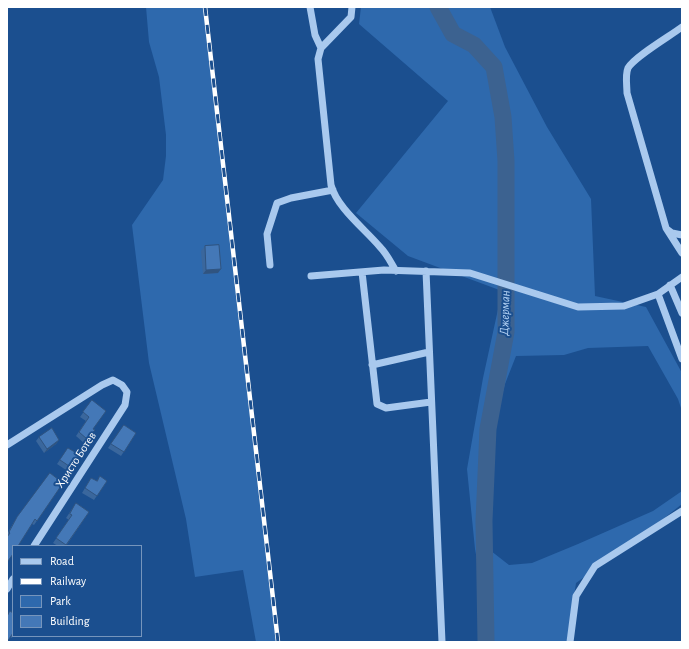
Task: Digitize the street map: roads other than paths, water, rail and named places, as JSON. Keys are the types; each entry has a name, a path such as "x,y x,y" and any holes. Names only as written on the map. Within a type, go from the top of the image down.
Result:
{"street":[{"path":"310,7 315,34 321,48"},
{"path":"352,7 351,17 321,48 318,59 333,190 341,204 382,248 396,271"},
{"path":"682,27 636,60 628,69 627,76 627,93 666,228 682,253"},
{"path":"270,265 267,234 277,203 291,198 333,190"},
{"path":"666,228 672,233 682,235"},
{"path":"311,276 396,271 470,273 578,307 624,306 658,294 682,277"},
{"path":"362,272 377,404 381,407 432,402"},
{"path":"426,272 442,642"},
{"path":"670,285 682,312"},
{"path":"658,294 682,360"},
{"path":"372,365 429,352"},
{"name":"Христо Ботев","path":"7,445 102,385 113,380 122,385 127,392 125,405 35,545"},
{"path":"570,642 576,596 596,566 682,511"}],"waterway":[{"name":"Джерман","path":"438,7 453,34 474,45 494,67 503,117 506,161 506,332 488,429 484,521 486,642"}],"railway":[{"path":"205,7 278,642"}]}
